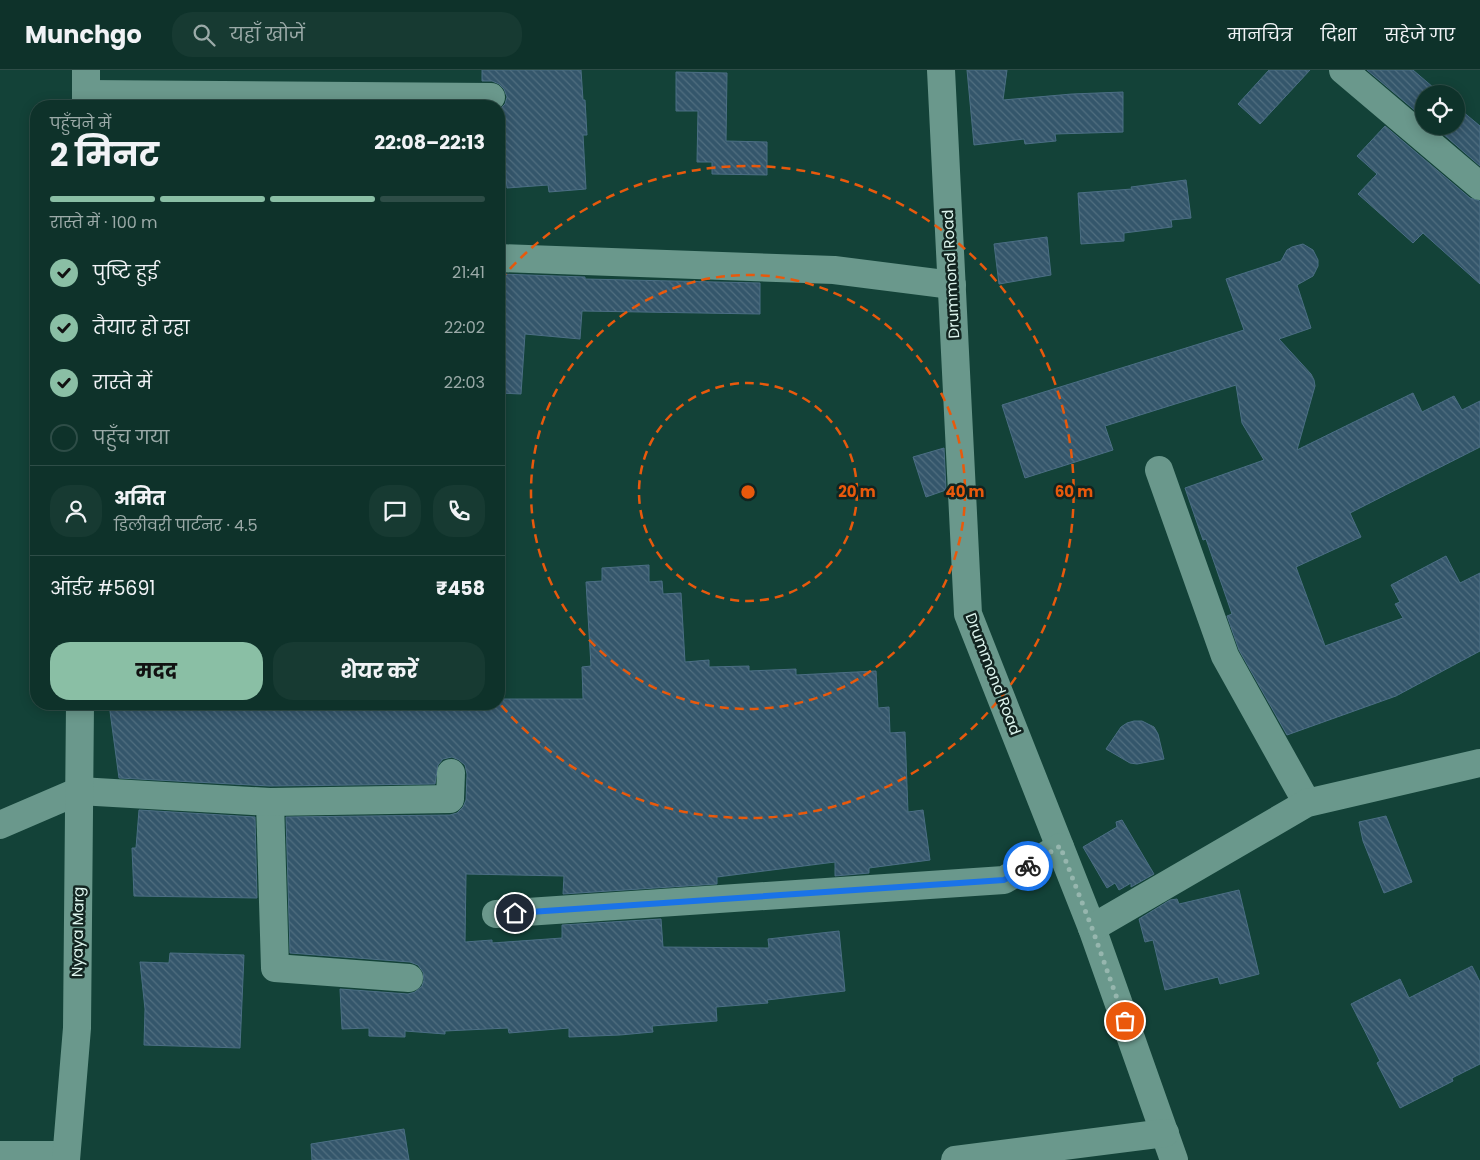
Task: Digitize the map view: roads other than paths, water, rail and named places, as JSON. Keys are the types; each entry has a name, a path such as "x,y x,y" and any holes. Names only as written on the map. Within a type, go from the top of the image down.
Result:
{"street":[{"name":"Drummond Road","path":"941,70 968,614 1092,928 1174,1160"},
{"path":"1343,70 1480,186"},
{"path":"86,90 491,97"},
{"path":"505,258 834,270 952,285"},
{"path":"1160,470 1225,656 1307,803"},
{"name":"Nyaya Marg","path":"66,1158 76,1028 80,710"},
{"path":"1092,928 1307,803 1480,763"},
{"path":"0,825 80,790 270,802 450,799 451,773"},
{"path":"270,802 275,968 409,978"},
{"path":"496,914 1004,880 1060,846"},
{"path":"955,1160 1165,1133"},
{"path":"0,1155 66,1158"}]}
